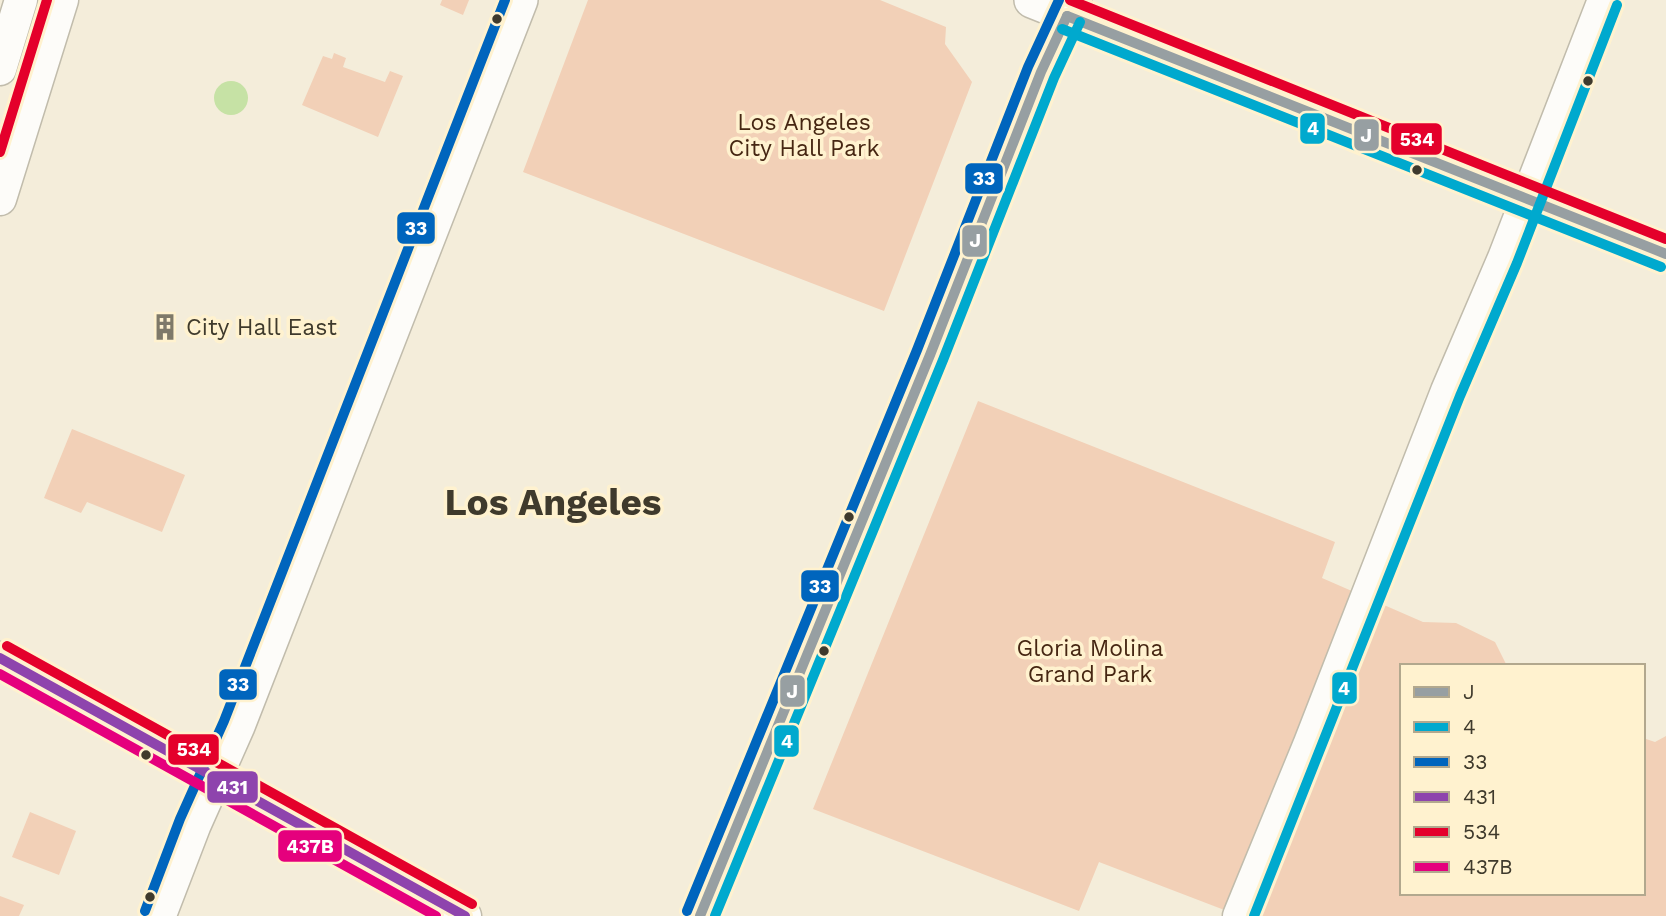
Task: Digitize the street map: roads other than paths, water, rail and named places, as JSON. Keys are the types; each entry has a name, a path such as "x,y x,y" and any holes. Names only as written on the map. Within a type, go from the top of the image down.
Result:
{"main road":[{"path":"0,69 20,0"},
{"path":"0,199 62,0"},
{"path":"158,916 520,0"},
{"path":"1032,0 1071,8 1480,177 1527,199 1666,254"},
{"path":"1239,916 1310,743 1447,391 1527,199 1604,0"},
{"path":"701,916 930,355 1041,72 1071,8"},
{"path":"0,658 465,916"}],"place":[{"name":"City Hall East","path":"165,327"}],"district":[{"name":"Los Angeles","path":"553,502"}],"park label":[{"name":"Los Angeles City Hall Park","path":"804,135"},
{"name":"Gloria Molina Grand Park","path":"1090,661"}]}
